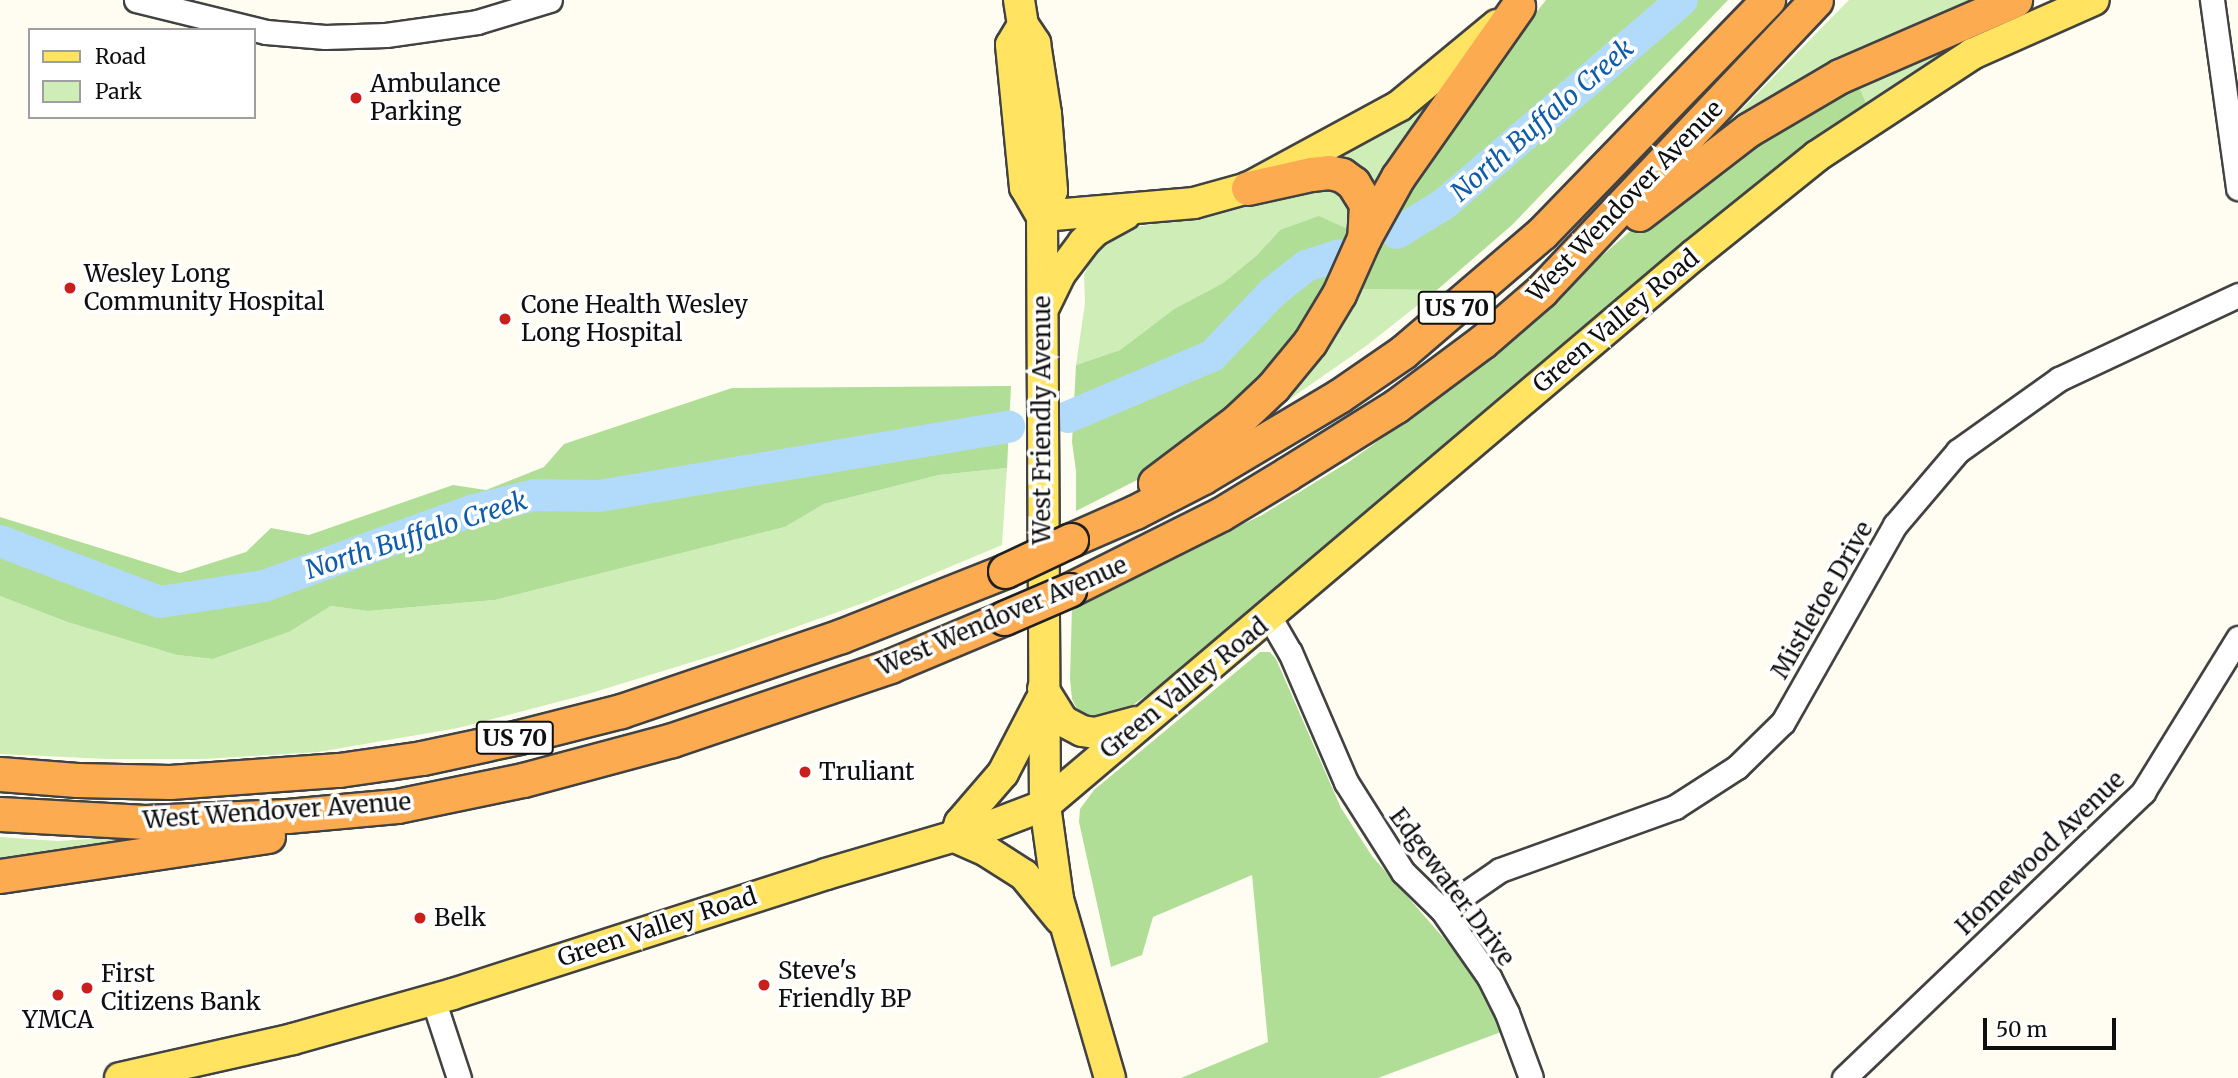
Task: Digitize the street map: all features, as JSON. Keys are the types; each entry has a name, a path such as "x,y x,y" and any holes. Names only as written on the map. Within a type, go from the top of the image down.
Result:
{"highway":[{"name":"West Wendover Avenue","path":"0,774 77,780 184,781 339,770 422,758 519,737 621,710 841,636 1005,571 1136,512 1203,477 1339,396 1403,352 1542,233 1768,0"},
{"name":"West Wendover Avenue","path":"0,814 145,822 287,816 397,806 523,780 672,740 878,670 1069,590 1221,514 1348,437 1482,342 1541,291 1816,0"},
{"path":"1541,291 1748,130 1840,76 2015,0"},
{"path":"1077,537 1188,460 1237,421 1273,387 1310,342 1339,294 1364,238 1398,177 1520,3"},
{"path":"1248,188 1311,174 1329,172 1342,175 1353,183 1366,204 1364,238"},
{"path":"0,876 319,828 371,818 397,806"}],"main road":[{"name":"Green Valley Road","path":"120,1078 150,1075 293,1039 433,999 825,874 955,837 1045,805 1269,618 1694,254 1817,156 1972,54 2094,0"},
{"path":"1042,216 1194,203 1248,188 1399,106 1520,3"},
{"name":"West Friendly Avenue","path":"1021,12 1035,44 1046,114 1052,191 1042,216 1045,805 1058,899 1110,1078"},
{"path":"1043,308 1060,274 1083,243 1110,221 1135,209"},
{"path":"1066,928 1024,875 988,852 955,837 960,823 1003,773 1043,693 1063,721 1082,731 1095,733 1150,718"}],"street":[{"path":"136,0 186,15 246,28"},
{"path":"256,30 325,37 386,35 477,22 550,0"},
{"path":"2211,0 2222,54 2238,188"},
{"name":"Mistletoe Drive","path":"1441,911 1500,870 1675,807 1737,767 1783,722 1895,525 1958,451 2059,379 2238,295"},
{"name":"Edgewater Drive","path":"1269,618 1290,652 1346,782 1403,872 1441,911 1489,976 1507,1013 1531,1078"},
{"name":"Homewood Avenue","path":"1844,1078 2143,792 2238,638"},
{"path":"433,999 459,1078"}],"green space":[{"path":"1546,0 1728,0 1512,225 1437,290 1355,289 1398,196 1484,78"},
{"path":"1849,0 1980,0 1742,120 1737,114"},
{"path":"2013,19 1931,63 1866,103 1856,79"},
{"path":"1856,79 1866,103 1783,162 1715,218 1189,665 1126,710 1095,721 1077,709 1072,699 1070,679 1072,606 1262,515 1350,461 1437,399 1643,220 1740,147"},
{"path":"1438,88 1442,92 1374,195 1331,159"},
{"path":"1335,185 1351,202 1354,232 1280,230 1256,256 1223,283 1174,309 1120,350 1076,365 1085,303 1084,275 1098,244 1123,229 1210,215 1257,200"},
{"path":"1319,216 1354,232 1328,286 1290,345 1244,398 1141,478 1076,511 1076,471 1072,442 1076,365 1120,350 1174,309 1223,283 1256,256 1280,230"},
{"path":"1355,289 1437,290 1366,346 1234,438"},
{"path":"1011,386 1007,468 939,475 824,504 785,527 495,600 368,611 331,606 289,632 213,659 177,655 67,622 0,596 0,517 180,573 246,552 271,528 309,535 453,485 486,490 544,467 564,444 732,388"},
{"path":"1007,468 1002,545 866,602 728,651 588,694 458,728 318,752 204,759 107,759 0,754 0,596 67,622 177,655 213,659 289,632 331,606 368,611 495,600 785,527 824,504 939,475"},
{"path":"1260,652 1270,652 1276,659 1341,808 1372,856 1461,958 1484,992 1501,1032 1378,1078 1181,1078 1268,1042 1252,875 1153,917 1142,955 1111,967 1079,822 1080,809 1094,790"},
{"path":"186,833 0,864 0,837 58,841"}],"waterway":[{"name":"North Buffalo Creek","path":"1397,233 1444,204 1682,0"},
{"name":"North Buffalo Creek","path":"1068,417 1212,356 1273,292 1306,266 1339,255"},
{"name":"North Buffalo Creek","path":"0,541 160,602 264,586 474,510 535,495 599,496 1009,427"}],"place":[{"name":"Ambulance Parking","path":"356,98"},
{"name":"Wesley Long Community Hospital","path":"70,288"},
{"name":"Cone Health Wesley Long Hospital","path":"505,319"},
{"name":"Truliant","path":"805,772"},
{"name":"Belk","path":"420,918"},
{"name":"Steve's Friendly BP","path":"764,985"},
{"name":"First Citizens Bank","path":"87,988"},
{"name":"YMCA","path":"58,995"}]}
